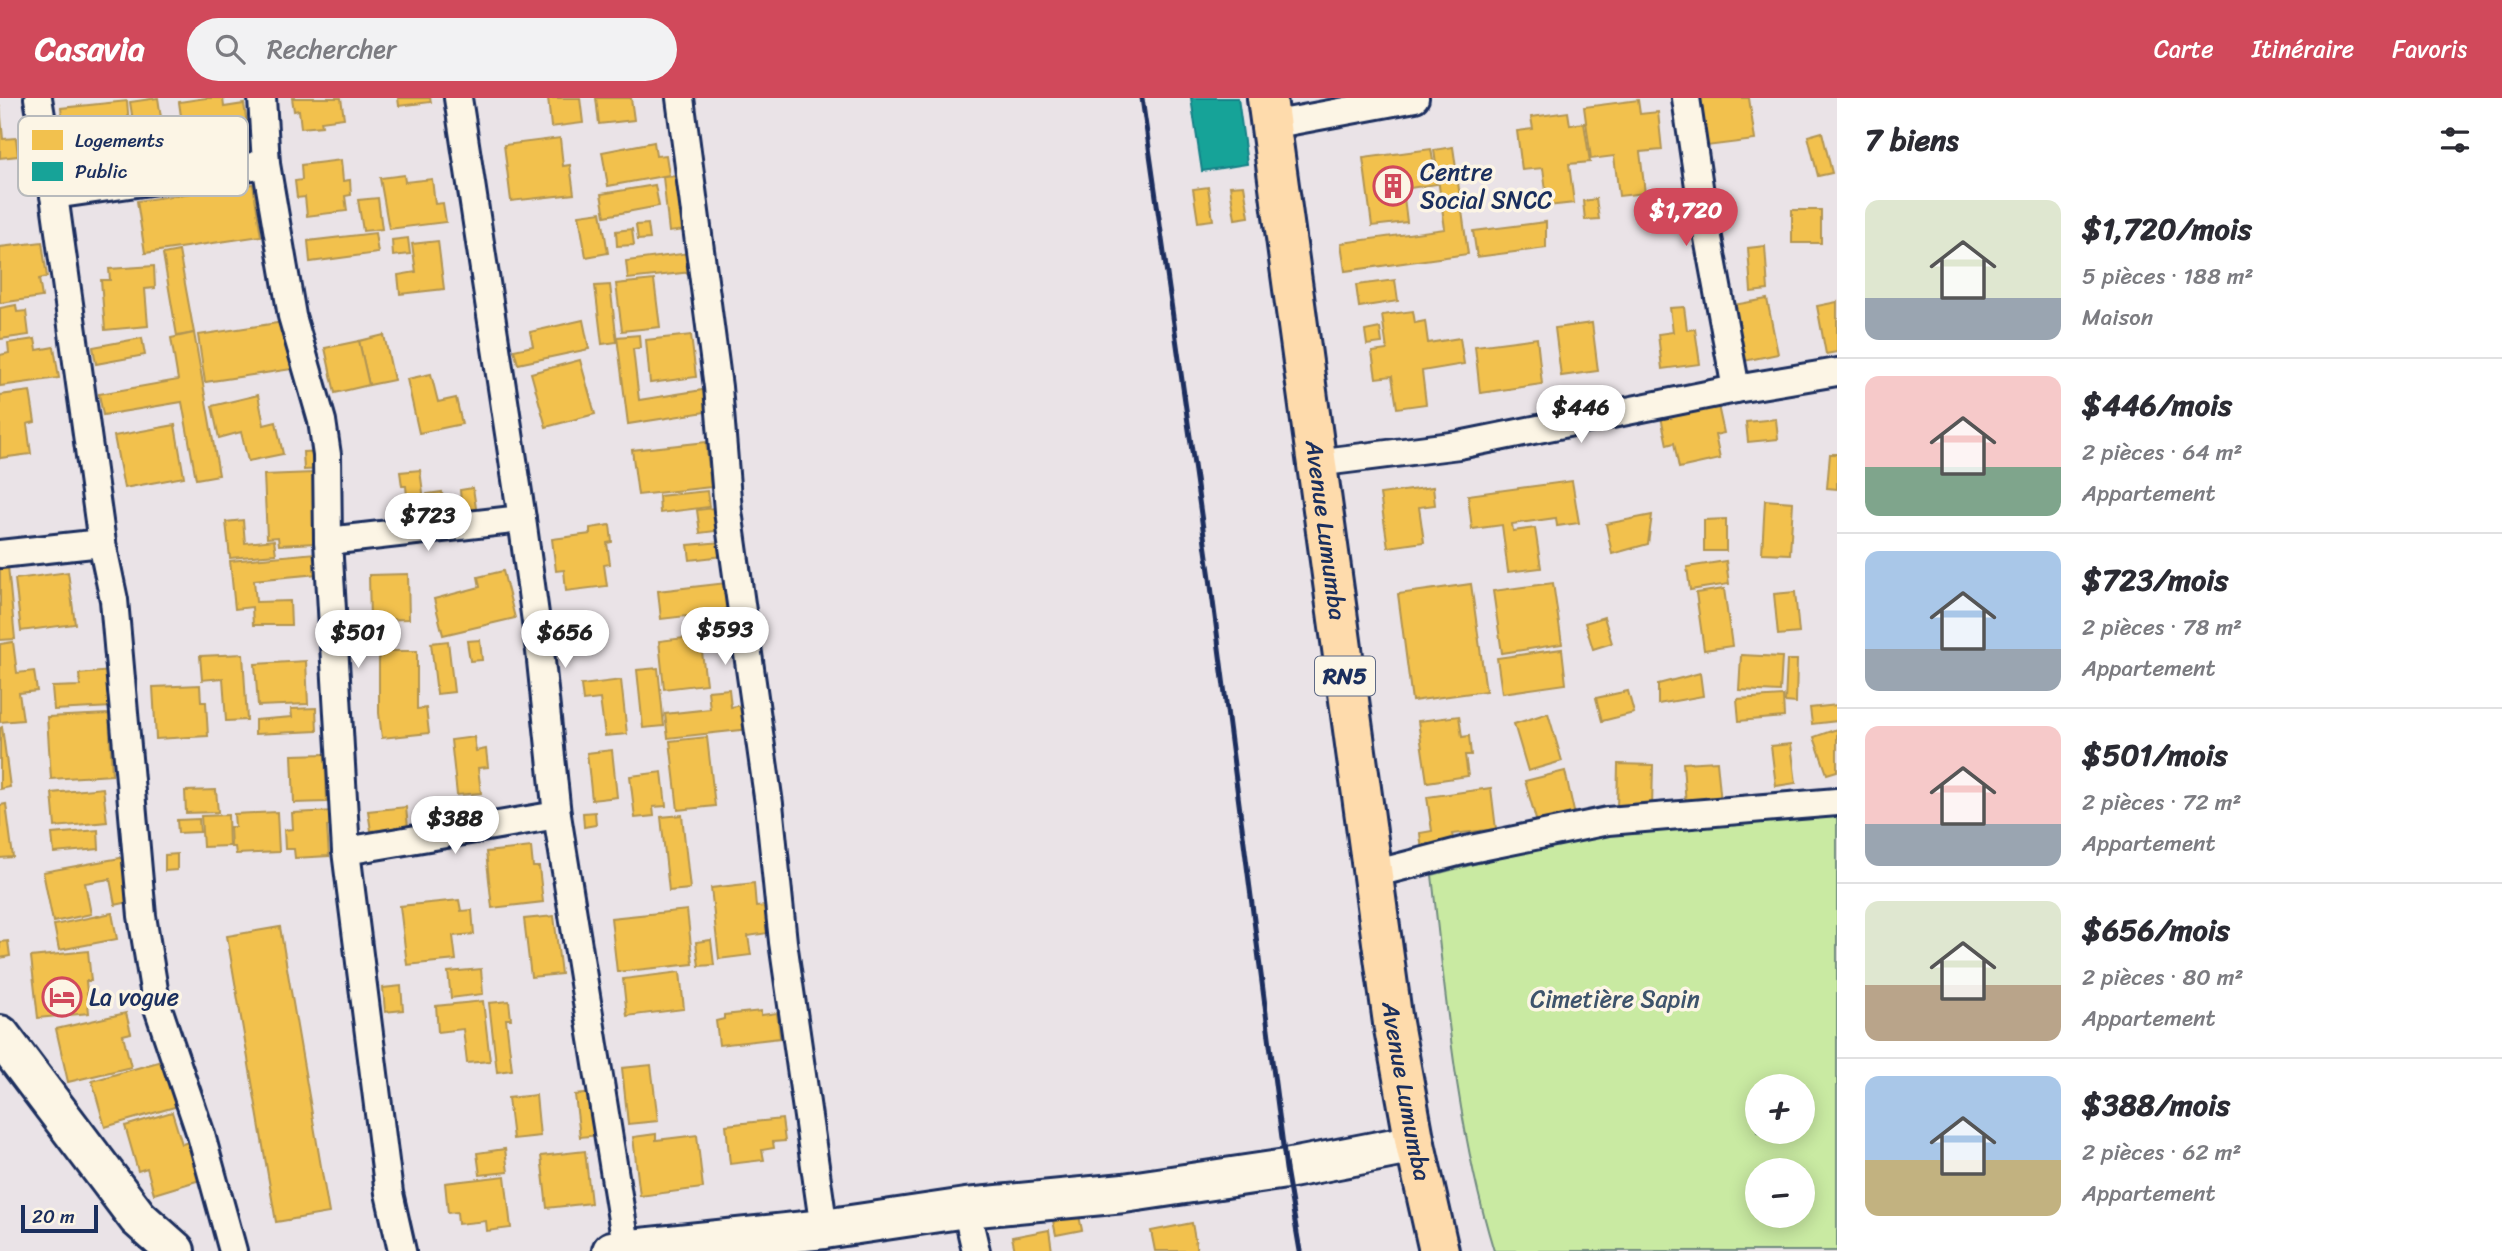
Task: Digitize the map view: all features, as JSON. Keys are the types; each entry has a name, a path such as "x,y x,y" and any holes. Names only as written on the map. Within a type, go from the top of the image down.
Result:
{"highway":[{"name":"Avenue Lumumba","path":"1269,112 1393,1023 1415,1144 1439,1251"}],"street":[{"path":"38,98 41,116"},
{"path":"262,98 266,164 292,316 323,421 327,455 328,541 346,851 389,1193 402,1251"},
{"path":"458,98 522,519 540,651 557,815 622,1250 781,1243 824,1229 965,1208 1124,1194 1327,1162 1415,1144"},
{"path":"680,98 718,387 728,511 769,804 783,942 824,1229"},
{"path":"1269,112 1415,98"},
{"path":"1686,98 1701,200 1736,389"},
{"path":"248,167 266,164"},
{"path":"54,196 102,543 114,600 142,916 156,1002 201,1135 233,1251"},
{"path":"1316,463 1459,445 1736,389 1837,372"},
{"path":"328,541 522,519"},
{"path":"0,554 102,543"},
{"path":"1373,874 1466,850 1608,821 1837,802"},
{"path":"346,851 557,815"},
{"path":"0,1035 138,1218 175,1251"},
{"path":"965,1208 976,1251"}],"green space":[{"name":"Cimetière Sapin","path":"1837,814 1837,1251 1494,1251 1471,1159 1454,1065 1432,875 1593,833"}],"building: Logements":[{"path":"158,98 161,116 132,116 130,102"},
{"path":"223,98 224,107 244,104 246,116 181,116 179,102"},
{"path":"292,98 341,98 344,118 321,121 322,126 301,128 299,110 294,111"},
{"path":"398,98 430,98 431,102 399,106"},
{"path":"548,98 580,98 583,123 551,127"},
{"path":"596,98 631,98 634,120 599,124"},
{"path":"1701,98 1749,98 1755,140 1707,146"},
{"path":"1638,100 1640,114 1658,112 1662,150 1640,152 1645,193 1619,196 1614,156 1591,159 1584,107"},
{"path":"127,101 128,116 62,116 61,108"},
{"path":"0,106 3,139 16,138 18,156 0,158"},
{"path":"1568,112 1570,125 1584,123 1590,162 1569,164 1574,203 1548,206 1543,168 1522,170 1517,131 1533,129 1531,117"},
{"path":"248,130 252,157 248,158"},
{"path":"1822,132 1832,173 1818,176 1808,136"},
{"path":"560,138 563,166 570,165 574,194 511,201 504,145"},
{"path":"654,142 656,156 666,155 669,175 608,186 602,152"},
{"path":"1453,147 1468,254 1345,271 1341,243 1445,229 1434,150"},
{"name":"Centre Social SNCC","path":"1431,149 1437,184 1403,189 1407,222 1372,226 1363,158"},
{"path":"341,160 343,181 350,180 351,195 345,196 347,211 307,216 305,197 297,198 295,181 302,180 301,165"},
{"path":"404,175 405,182 432,179 435,204 443,203 446,222 389,229 380,178"},
{"path":"679,176 686,230 669,232 663,177"},
{"path":"253,184 261,236 145,253 137,201 171,196 248,196 248,185"},
{"path":"655,185 659,206 605,216 601,194"},
{"path":"1244,185 1249,217 1235,219 1230,186"},
{"path":"1208,187 1213,220 1198,222 1193,189"},
{"path":"378,198 382,229 363,231 358,200"},
{"path":"1596,199 1599,219 1585,220 1583,201"},
{"path":"1792,210 1821,210 1821,243 1792,243"},
{"path":"601,212 608,253 586,257 579,215"},
{"path":"1546,222 1546,248 1477,257 1473,231"},
{"path":"648,224 650,239 638,240 636,225"},
{"path":"632,229 634,245 617,246 616,231"},
{"path":"375,233 378,253 310,262 308,241"},
{"path":"408,238 410,254 393,256 392,240"},
{"path":"438,241 444,289 400,294 398,275 416,272 412,244"},
{"path":"42,242 47,277 39,279 42,297 0,303 0,247"},
{"path":"1765,246 1768,290 1751,292 1748,248"},
{"path":"179,251 194,333 177,336 163,254"},
{"path":"689,253 691,272 628,279 626,261"},
{"path":"154,266 155,288 145,289 148,326 105,330 101,280 110,280 109,269"},
{"path":"654,280 660,327 622,331 616,284"},
{"path":"1395,280 1398,301 1359,307 1356,285"},
{"path":"610,285 617,342 602,344 595,286"},
{"path":"1767,299 1778,354 1739,362 1728,306"},
{"path":"1837,302 1837,352 1826,354 1817,306"},
{"path":"16,305 17,312 26,311 29,335 0,339 0,308"},
{"path":"1684,307 1687,330 1695,329 1700,364 1662,369 1658,334 1673,332 1670,308"},
{"path":"1413,311 1415,323 1425,321 1428,343 1460,338 1464,364 1422,371 1426,404 1397,408 1392,376 1376,378 1372,352 1387,350 1382,315"},
{"path":"583,320 589,349 518,364 514,350 533,346 530,332"},
{"path":"284,322 292,369 205,382 198,335"},
{"path":"1592,323 1598,371 1561,376 1555,328"},
{"path":"1380,328 1382,343 1367,345 1365,331"},
{"path":"194,333 219,475 196,479 182,402 103,415 99,394 178,380 171,338"},
{"path":"384,335 394,380 369,385 359,341"},
{"path":"639,335 640,348 633,349 639,400 709,389 712,411 628,424 617,337"},
{"path":"691,335 696,377 650,383 646,340"},
{"path":"142,338 145,355 96,364 93,347"},
{"path":"1537,338 1542,384 1480,393 1475,346"},
{"path":"35,339 37,350 54,347 59,378 0,386 0,355 9,353 8,343"},
{"path":"359,341 369,385 335,393 325,348"},
{"path":"580,360 595,414 546,427 531,373"},
{"path":"431,374 438,402 456,398 462,424 419,433 407,379"},
{"path":"30,391 35,422 27,424 31,454 0,458 0,395"},
{"path":"258,395 264,425 276,422 283,454 248,461 241,432 219,438 212,406"},
{"path":"1717,401 1724,433 1715,435 1720,459 1679,468 1674,443 1667,445 1661,417"},
{"path":"1776,419 1778,439 1748,442 1746,422"},
{"path":"175,425 184,477 124,488 114,436"},
{"path":"706,442 711,487 638,495 632,450"},
{"path":"324,451 325,469 304,470 303,452"},
{"path":"1830,454 1837,454 1837,489 1827,488"},
{"path":"420,470 427,523 406,525 406,486 402,486 400,472"},
{"path":"313,473 316,543 279,545 278,537 267,538 264,475"},
{"path":"1572,481 1579,523 1557,526 1556,518 1512,524 1513,531 1535,528 1541,568 1508,572 1502,525 1472,529 1468,495"},
{"path":"1433,487 1435,505 1419,507 1424,542 1388,547 1380,494"},
{"path":"473,488 477,515 431,521 427,494 442,492 443,504 461,502 460,490"},
{"path":"707,491 709,507 660,513 659,496"},
{"path":"1765,500 1793,502 1790,554 1762,553"},
{"path":"714,508 716,531 700,533 697,510"},
{"path":"1652,515 1648,544 1612,554 1606,524"},
{"path":"1726,519 1726,551 1704,551 1704,520"},
{"path":"243,520 245,543 274,540 276,554 230,558 226,522"},
{"path":"610,525 612,542 607,543 610,564 604,565 607,586 566,591 564,570 556,571 552,539 590,534 590,528"},
{"path":"722,542 723,556 690,560 688,545"},
{"path":"326,552 328,573 254,580 256,602 290,601 291,625 253,625 252,607 235,609 230,561"},
{"path":"1726,561 1729,584 1690,590 1687,567"},
{"path":"8,566 15,639 0,640 0,567"},
{"path":"503,571 515,618 443,635 434,599 480,587 478,577"},
{"path":"68,572 75,624 21,631 15,579"},
{"path":"408,574 409,619 370,620 369,575"},
{"path":"726,583 731,623 687,628 686,616 661,619 658,591"},
{"path":"1553,583 1562,644 1502,653 1493,591"},
{"path":"1471,584 1486,691 1412,701 1398,594"},
{"path":"1724,589 1732,646 1704,650 1696,593"},
{"path":"1795,592 1799,633 1778,635 1774,594"},
{"path":"1604,617 1612,643 1593,649 1585,623"},
{"path":"700,636 706,684 664,689 659,641"},
{"path":"480,640 482,660 470,661 467,641"},
{"path":"448,641 454,692 437,694 431,643"},
{"path":"13,642 17,673 34,671 37,691 19,693 23,720 0,722 0,644"},
{"path":"1562,649 1566,684 1502,693 1497,658"},
{"path":"379,651 417,651 417,709 426,708 429,733 382,738 379,713"},
{"path":"243,654 247,720 226,721 223,678 202,680 200,656"},
{"path":"1741,655 1782,657 1780,692 1739,690"},
{"path":"1787,660 1797,660 1796,703 1785,702"},
{"path":"306,661 308,704 258,706 255,664"},
{"path":"658,668 664,726 643,728 637,670"},
{"path":"111,671 113,707 54,710 52,687 80,686 79,674"},
{"path":"1700,673 1703,696 1658,704 1658,684"},
{"path":"621,680 627,734 605,736 600,699 583,701 581,685"},
{"path":"200,685 201,702 206,702 208,736 156,739 153,687"},
{"path":"729,689 731,707 748,704 750,729 668,738 665,714 710,709 708,691"},
{"path":"1628,691 1634,713 1602,721 1596,698"},
{"path":"1783,696 1784,717 1739,721 1737,699"},
{"path":"1837,705 1837,721 1812,724 1810,708"},
{"path":"316,708 317,731 255,734 255,720 292,717 291,709"},
{"path":"1548,713 1562,761 1528,771 1514,724"},
{"path":"109,714 112,775 51,779 47,717"},
{"path":"1459,716 1462,737 1469,736 1471,755 1465,755 1468,776 1427,782 1418,721"},
{"path":"2,727 10,787 0,789 0,728"},
{"path":"1837,729 1837,771 1827,774 1814,737"},
{"path":"474,737 476,751 486,749 488,767 478,768 481,793 457,795 451,740"},
{"path":"707,737 715,806 678,810 670,741"},
{"path":"1791,744 1796,783 1776,786 1771,746"},
{"path":"612,750 617,797 592,800 587,753"},
{"path":"325,754 327,802 294,803 292,755"},
{"path":"1717,761 1721,803 1686,806 1683,763"},
{"path":"1618,764 1653,765 1652,810 1617,809"},
{"path":"1565,771 1575,816 1537,823 1525,781"},
{"path":"662,772 666,806 653,807 654,816 635,818 630,776"},
{"path":"103,788 107,822 55,827 52,793"},
{"path":"1491,788 1496,829 1452,834 1455,847 1422,852 1420,833 1432,831 1427,797"},
{"path":"216,790 218,812 186,813 185,791"},
{"path":"6,804 13,857 0,858 0,805"},
{"path":"406,807 408,827 371,831 368,811"},
{"path":"336,811 336,826 327,826 329,856 295,858 294,849 285,849 284,830 293,829 292,813"},
{"path":"277,812 279,852 236,854 235,847 231,847 230,827 235,827 234,814"},
{"path":"595,812 596,825 584,827 583,813"},
{"path":"228,815 229,846 203,847 201,816"},
{"path":"682,815 690,889 669,891 661,817"},
{"path":"199,819 200,832 178,833 177,820"},
{"path":"98,830 99,849 54,853 52,834"},
{"path":"531,847 533,867 539,867 543,902 492,908 486,852"},
{"path":"177,854 177,870 165,871 165,855"},
{"path":"126,857 134,901 115,905 110,879 85,883 91,914 53,922 43,872"},
{"path":"754,883 756,907 765,906 768,933 748,936 751,955 719,959 711,888"},
{"path":"459,900 461,911 472,910 474,934 453,936 456,960 407,965 400,906"},
{"path":"687,910 693,964 617,972 611,918"},
{"path":"112,913 117,939 59,950 54,925"},
{"path":"554,916 561,974 531,977 524,919"},
{"path":"280,927 329,1213 276,1222 227,936"},
{"path":"711,940 714,965 699,966 696,942"},
{"path":"8,941 10,956 0,958 0,942"},
{"name":"La vogue","path":"88,951 91,981 86,981 89,1013 38,1018 31,957"},
{"path":"481,969 483,994 451,998 448,972"},
{"path":"680,972 684,1009 627,1016 623,979"},
{"path":"401,986 403,1010 385,1012 383,988"},
{"path":"483,1001 490,1061 467,1063 463,1029 438,1032 436,1006"},
{"path":"509,1001 511,1019 506,1019 512,1070 497,1072 489,1003"},
{"path":"761,1011 761,1015 777,1013 780,1038 719,1045 716,1021 724,1019 724,1015"},
{"path":"126,1013 131,1033 123,1035 131,1067 68,1082 56,1029"},
{"path":"165,1060 178,1106 105,1127 92,1081"},
{"path":"651,1065 658,1121 628,1124 622,1068"},
{"path":"594,1093 599,1135 580,1137 575,1095"},
{"path":"536,1095 540,1136 513,1139 508,1098"},
{"path":"172,1112 182,1144 189,1142 200,1180 154,1194 147,1168 138,1171 125,1126"},
{"path":"782,1119 785,1141 773,1142 774,1148 762,1150 764,1160 730,1164 726,1125"},
{"path":"656,1134 656,1140 697,1135 703,1188 640,1196 633,1137"},
{"path":"505,1149 508,1172 480,1175 477,1153"},
{"path":"585,1151 591,1203 547,1208 541,1156"},
{"path":"505,1176 511,1228 487,1231 486,1221 458,1224 457,1212 448,1213 445,1183"},
{"path":"1078,1211 1082,1230 1056,1235 1052,1216"},
{"path":"1192,1223 1197,1251 1155,1251 1151,1231"},
{"path":"1049,1230 1052,1251 1015,1251 1012,1237"}],"building: Public":[{"path":"1191,98 1238,98 1247,164 1202,171"}],"railway":[{"path":"1142,98 1210,578 1286,1169 1300,1251"}],"place":[{"name":"Centre Social SNCC","path":"1393,186"},
{"name":"La vogue","path":"62,997"}]}
